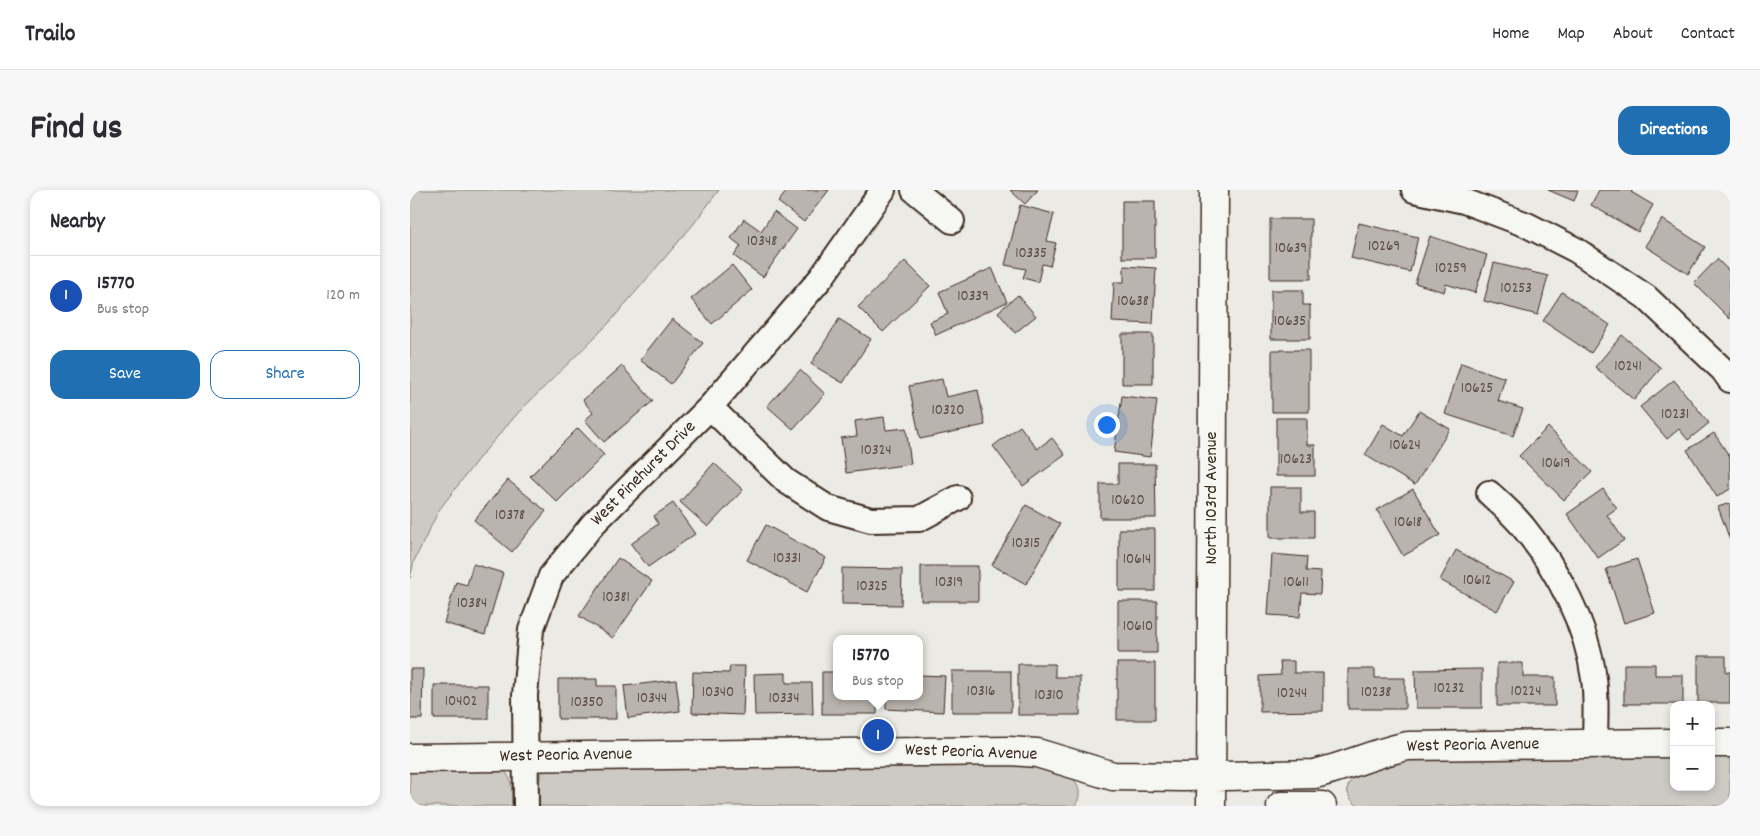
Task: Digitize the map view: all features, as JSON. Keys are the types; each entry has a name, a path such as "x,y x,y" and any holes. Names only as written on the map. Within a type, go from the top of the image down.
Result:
{"street":[{"name":"West Pinehurst Drive","path":"526,806 525,695 531,630 551,576 593,524 710,407 820,278 884,190"},
{"path":"914,190 952,221"},
{"name":"North 103rd Avenue","path":"1211,806 1214,190"},
{"path":"1414,190 1464,201 1527,225 1576,250 1646,297 1723,370 1730,380"},
{"path":"710,407 786,481 828,508 871,520 919,519 958,498"},
{"path":"1489,493 1523,527 1548,560 1580,623 1587,644 1594,679 1595,744"},
{"name":"West Peoria Avenue","path":"410,758 878,751 1025,751 1113,776 1212,777 1314,774 1333,770 1392,749 1408,746 1670,743"},
{"path":"1715,743 1730,743"},
{"path":"1281,806 1322,806"}],"shaded area":[{"path":"410,190 719,190 692,226 609,323 518,413 478,459 439,510 414,561 410,578"},
{"path":"1715,753 1730,753 1730,806 1358,806 1350,797 1348,790 1350,783 1355,776 1388,759 1670,754 1670,791 1715,791"},
{"path":"1023,761 1069,775 1075,781 1079,790 1077,803 1074,806 539,806 541,775 547,767"},
{"path":"410,767 502,769 506,772 510,781 512,806 410,806"}],"building":[{"path":"788,190 829,190 804,222 778,202"},
{"path":"1010,190 1038,190 1025,204"},
{"path":"1548,190 1578,190 1574,201"},
{"path":"1599,190 1633,190 1631,192 1653,205 1638,232 1591,205"},
{"path":"1122,201 1155,201 1155,258 1122,258"},
{"path":"1020,205 1054,214 1047,241 1056,243 1050,266 1042,264 1038,282 1023,278 1026,269 1005,265"},
{"path":"774,212 797,229 763,277 734,256 741,246 731,238 744,219 761,231"},
{"path":"1270,219 1311,219 1311,279 1270,279"},
{"path":"1662,219 1705,247 1688,274 1645,246"},
{"path":"1359,223 1418,237 1410,272 1351,258"},
{"path":"1430,236 1487,255 1475,293 1446,284 1444,292 1415,283"},
{"path":"1717,259 1730,272 1730,319 1694,283"},
{"path":"905,261 930,286 883,332 858,307"},
{"path":"1494,263 1548,276 1538,315 1484,301"},
{"path":"732,265 752,290 712,324 691,299"},
{"path":"1124,266 1156,268 1153,324 1112,322 1114,282 1124,282"},
{"path":"992,268 1007,302 936,335 930,322 948,314 939,292"},
{"path":"1271,290 1303,290 1303,305 1310,305 1310,339 1271,339"},
{"path":"1562,292 1610,325 1591,353 1543,321"},
{"path":"1018,295 1036,316 1015,333 998,312"},
{"path":"672,319 703,343 671,384 640,360"},
{"path":"839,319 871,339 843,383 811,364"},
{"path":"1122,334 1153,334 1153,384 1122,384"},
{"path":"1622,335 1661,368 1634,400 1595,367"},
{"path":"1272,350 1309,350 1309,412 1272,412"},
{"path":"1461,363 1505,378 1498,401 1523,409 1513,436 1445,414"},
{"path":"622,366 653,401 604,442 585,420 593,413 583,400"},
{"path":"800,370 825,394 793,429 767,406"},
{"path":"942,379 946,397 978,390 985,425 920,439 909,386"},
{"path":"1674,380 1709,423 1688,440 1679,429 1667,439 1640,407"},
{"path":"1122,396 1157,400 1150,457 1114,452"},
{"path":"1419,411 1450,429 1415,485 1365,455 1383,424 1403,436"},
{"path":"884,417 886,430 906,428 911,464 846,473 841,438 857,436 855,421"},
{"path":"1276,418 1307,418 1307,445 1315,445 1315,476 1276,476"},
{"path":"1020,426 1037,449 1052,438 1065,455 1023,486 993,446"},
{"path":"1548,427 1592,472 1564,500 1519,456"},
{"path":"578,428 604,455 557,502 530,476"},
{"path":"1714,433 1730,457 1730,489 1717,497 1687,450"},
{"path":"714,463 743,490 708,527 680,502"},
{"path":"1118,464 1155,464 1156,518 1100,518 1100,484 1118,484"},
{"path":"508,480 546,511 512,552 474,520"},
{"path":"1270,487 1301,487 1301,512 1314,512 1314,538 1270,538"},
{"path":"1413,489 1440,535 1403,556 1377,510"},
{"path":"1603,489 1617,508 1607,515 1624,540 1598,558 1567,514"},
{"path":"673,503 695,534 648,567 631,544 658,524 654,516"},
{"path":"1730,503 1730,540 1718,507"},
{"path":"1026,505 1060,524 1026,584 992,565"},
{"path":"766,525 826,558 807,592 747,560"},
{"path":"1119,529 1155,529 1155,591 1119,591"},
{"path":"1456,550 1514,582 1497,611 1440,580"},
{"path":"1272,554 1307,557 1306,571 1321,572 1320,594 1302,593 1300,617 1268,615"},
{"path":"618,558 652,581 613,638 579,616"},
{"path":"1637,559 1655,613 1624,623 1606,569"},
{"path":"473,564 503,573 485,635 444,623 456,582 467,585"},
{"path":"921,566 978,566 978,601 921,601"},
{"path":"842,568 902,569 901,605 842,604"},
{"path":"1118,601 1157,601 1157,653 1118,653"},
{"path":"1698,656 1726,656 1726,672 1730,672 1730,703 1698,701"},
{"path":"1280,661 1294,661 1294,673 1323,673 1323,711 1260,712 1260,676 1281,675"},
{"path":"1117,663 1155,663 1155,720 1117,720"},
{"path":"1497,663 1523,663 1523,677 1555,677 1555,706 1497,706"},
{"path":"1018,664 1055,664 1055,677 1080,677 1080,715 1018,715"},
{"path":"1624,664 1655,664 1655,675 1683,675 1683,701 1670,701 1670,704 1624,704"},
{"path":"730,666 745,666 743,715 692,713 693,672 729,673"},
{"path":"410,669 423,669 422,719 410,719"},
{"path":"1348,669 1375,669 1375,678 1405,678 1405,709 1348,709"},
{"path":"1482,669 1482,708 1416,708 1415,670"},
{"path":"952,671 1011,671 1011,712 952,712"},
{"path":"822,672 833,672 833,700 877,700 877,714 822,714"},
{"path":"786,673 786,683 812,683 813,714 755,715 754,674"},
{"path":"923,675 945,676 943,712 886,709 886,700 923,700"},
{"path":"558,679 597,679 597,686 616,686 616,719 558,719"},
{"path":"676,680 680,711 628,718 624,686"},
{"path":"434,685 488,685 488,719 434,719"}],"place":[{"name":"15770","path":"878,735"}]}
